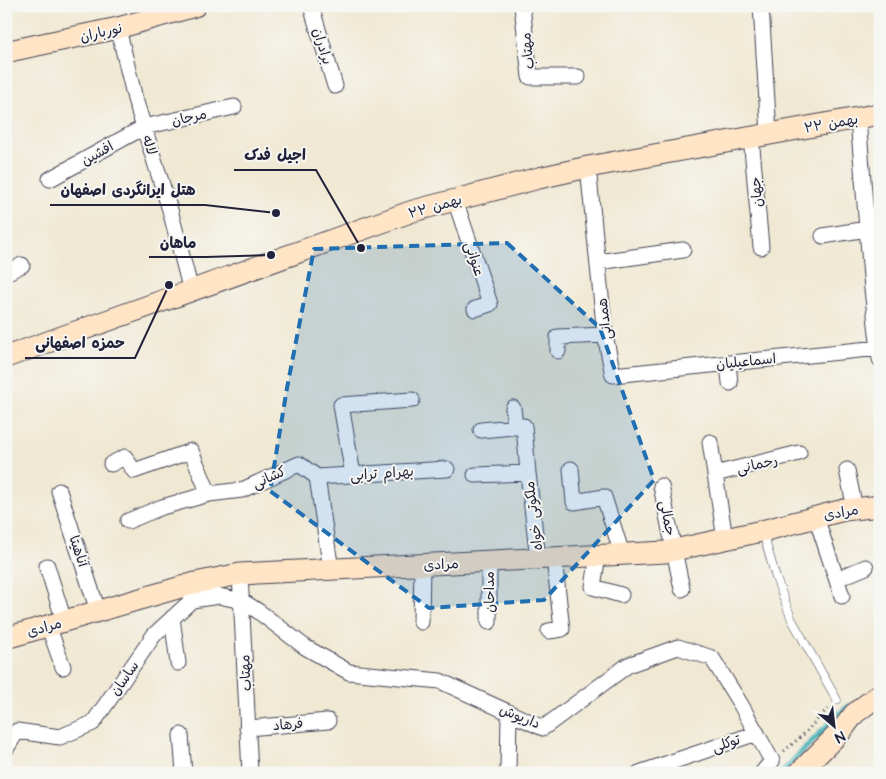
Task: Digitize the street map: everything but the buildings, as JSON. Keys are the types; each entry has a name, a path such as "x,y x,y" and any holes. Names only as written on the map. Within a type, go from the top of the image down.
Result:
{"street":[{"name":"نورباران","path":"6,53 118,28 195,6"},
{"name":"برادران","path":"311,6 336,86"},
{"name":"مهتاب","path":"522,6 530,77 578,77"},
{"name":"جهان","path":"761,6 760,136 762,247"},
{"name":"لاله","path":"118,28 135,98 170,210 191,291"},
{"name":"مرجان","path":"144,127 234,107"},
{"name":"۲۲ بهمن","path":"7,355 413,211 588,167 880,114"},
{"path":"858,119 867,229 876,273 879,353"},
{"name":"افشین","path":"50,179 144,127"},
{"name":"همدانی","path":"588,167 604,334 613,375"},
{"name":"عنوانی","path":"455,200 490,304 475,309"},
{"path":"823,236 867,229"},
{"path":"598,262 683,250"},
{"path":"6,273 22,265"},
{"path":"558,351 558,337 604,334"},
{"name":"اسماعیلیان","path":"613,375 728,363 879,353"},
{"path":"728,363 730,383"},
{"path":"353,475 341,405 412,400"},
{"name":"ملکوتی خواه","path":"513,408 515,427 524,426 528,473 562,629 549,631"},
{"path":"481,430 515,427"},
{"path":"710,442 725,539"},
{"path":"111,464 125,457 134,471 191,451 209,494"},
{"name":"رحمانی","path":"714,474 799,454"},
{"name":"کشانی","path":"128,521 162,507 209,494 242,490 299,464 317,477"},
{"name":"بهرام ترابی","path":"317,477 447,468"},
{"path":"571,469 574,502 604,497 622,554"},
{"path":"847,470 854,509"},
{"name":"ملکوتی خواه","path":"475,475 528,473"},
{"path":"317,477 331,570"},
{"name":"جمالی","path":"661,486 682,589"},
{"name":"آناهیتا","path":"59,491 98,611"},
{"name":"مرادی","path":"6,638 195,583 240,574 665,552 762,531 844,510 880,506"},
{"path":"816,517 842,596"},
{"path":"598,555 594,587 621,596"},
{"name":"مداحان","path":"489,561 489,622"},
{"path":"421,622 422,565"},
{"path":"47,566 63,667"},
{"path":"837,579 866,566"},
{"name":"مهتاب","path":"240,574 250,773"},
{"name":"ساسان","path":"6,749 17,731 60,737 93,723 154,635 192,600 219,596 242,601"},
{"name":"داریوش","path":"242,601 258,611 304,647 349,672 440,681 543,728 628,665 678,647 712,658 757,733 767,767"},
{"path":"172,618 178,663"},
{"path":"798,773 842,730 854,714 880,694"},
{"path":"508,773 509,712"},
{"name":"فرهاد","path":"248,728 328,720"},
{"name":"توکلی","path":"639,773 757,733"},
{"path":"181,735 184,773"}],"lane":[{"path":"762,531 776,578 792,620 837,700"}],"path":[{"path":"767,767 804,734 837,700"}],"highlighted area":[{"path":"507,243 600,328 654,480 544,600 429,608 270,491 287,388 314,249"}],"waterway":[{"path":"781,773 849,706"}],"place":[{"name":"هتل ایرانگردی اصفهان","path":"276,213"},
{"name":"اجیل فدک","path":"361,248"},
{"name":"ماهان","path":"271,255"},
{"name":"حمزه اصفهانی","path":"169,285"}]}
